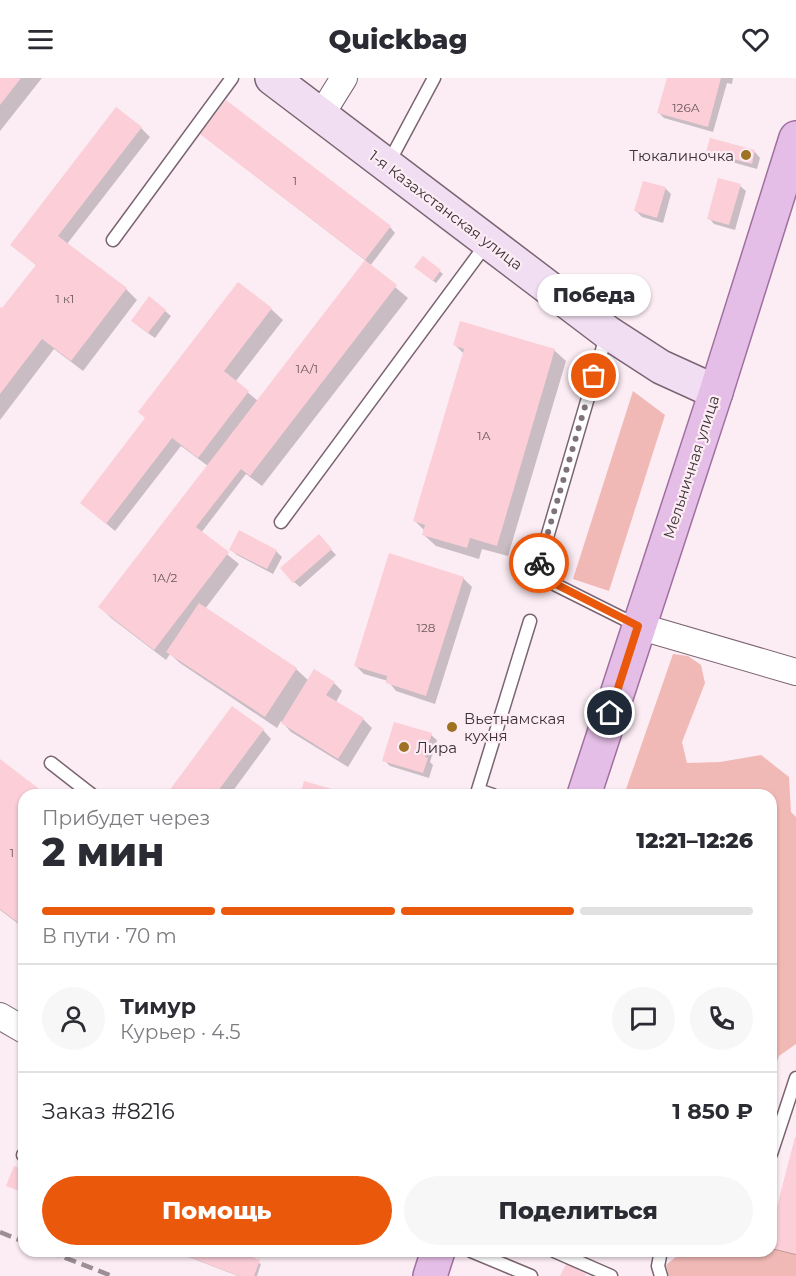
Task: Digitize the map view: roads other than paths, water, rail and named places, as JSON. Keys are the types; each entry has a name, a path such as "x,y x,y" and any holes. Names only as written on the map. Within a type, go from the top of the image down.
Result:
{"main road":[{"name":"Мельничная улица","path":"586,789 716,392 796,138"},
{"path":"430,1276 436,1257"}],"street":[{"name":"1-я Казахстанская улица","path":"272,78 607,332 661,367 716,392"},
{"path":"321,115 344,78"},
{"path":"638,626 796,672"},
{"path":"0,1016 18,1026"}],"lane":[{"path":"113,240 231,78"},
{"path":"388,165 434,78"},
{"path":"281,522 488,242"},
{"path":"607,332 536,574 638,626"},
{"path":"478,789 530,621"},
{"path":"51,764 84,789"},
{"path":"777,1136 796,1078"},
{"path":"485,1257 531,1276"},
{"path":"567,1257 610,1276"},
{"path":"660,1257 658,1266 661,1276"}],"railway":[{"path":"0,1232 18,1240"},
{"path":"63,1257 112,1276"}],"place":[{"name":"Тюкалиночка","path":"746,155"},
{"name":"Победа","path":"594,376"},
{"name":"Вьетнамская кухня","path":"452,727"},
{"name":"Лира","path":"404,747"}]}
